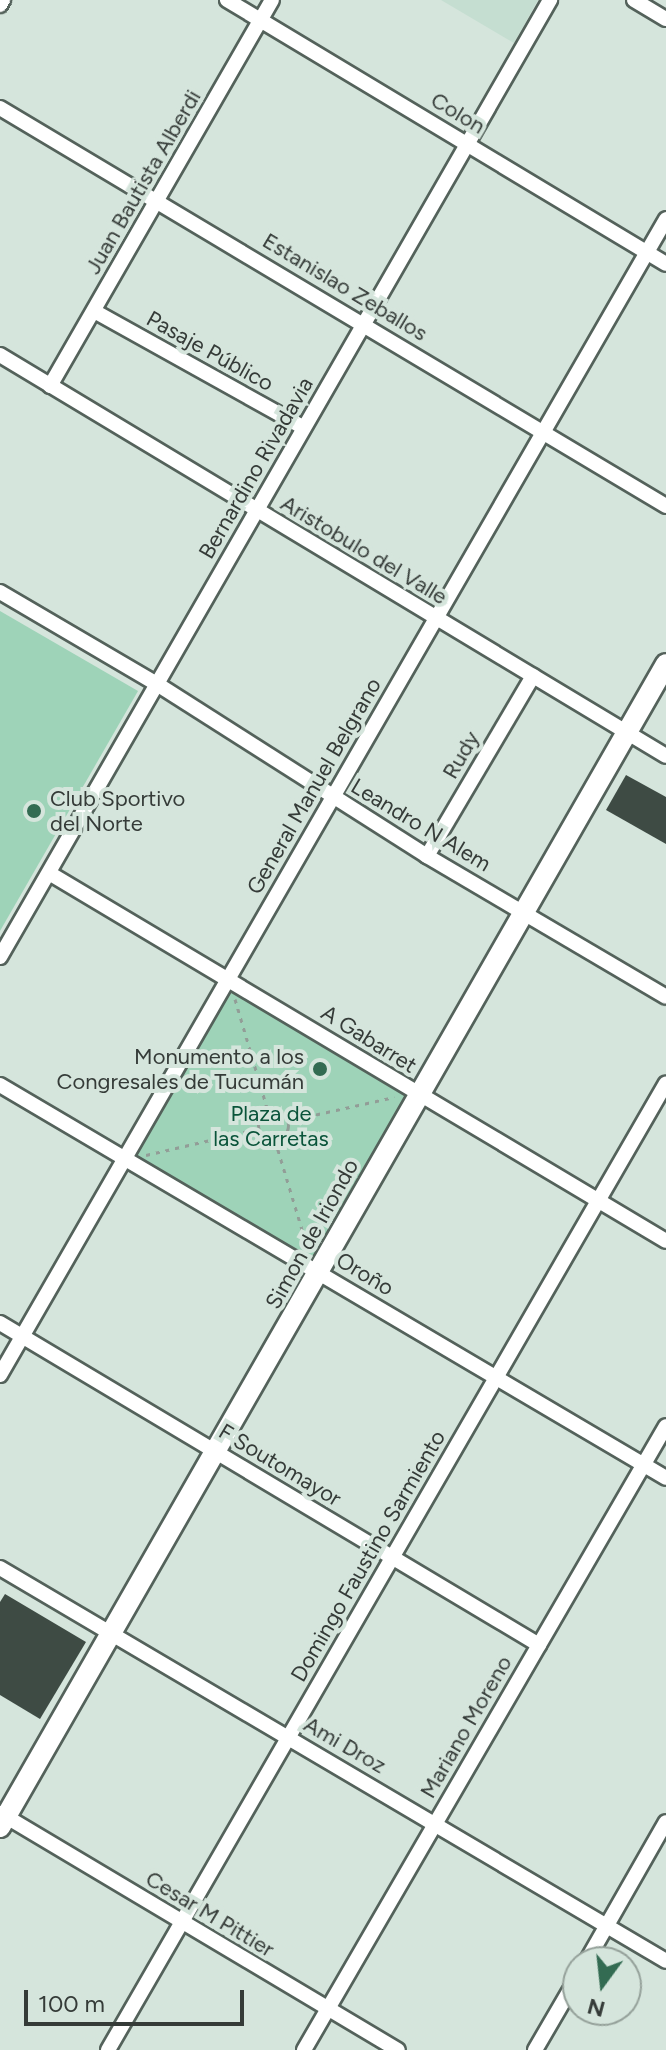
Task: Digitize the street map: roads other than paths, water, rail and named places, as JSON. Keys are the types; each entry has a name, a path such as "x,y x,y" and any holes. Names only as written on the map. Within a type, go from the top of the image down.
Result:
{"main road":[{"name":"Simon de Iriondo","path":"2,1819 214,1452 412,1094 523,912 666,664"}],"street":[{"name":"Colon","path":"227,0 666,264"},
{"name":"Juan Bautista Alberdi","path":"50,386 272,0"},
{"name":"Bernardino Rivadavia","path":"0,957 550,0"},
{"path":"634,0 666,19"},
{"name":"Estanislao Zeballos","path":"0,108 666,506"},
{"name":"General Manuel Belgrano","path":"0,1375 230,983 333,797 666,219"},
{"name":"Pasaje Público","path":"94,311 304,428"},
{"name":"Aristobulo del Valle","path":"0,355 666,756"},
{"name":"Leandro N Alem","path":"0,592 157,684 427,856 666,997"},
{"name":"Rudy","path":"427,856 533,676"},
{"name":"A Gabarret","path":"49,873 412,1094 666,1241"},
{"name":"Domingo Faustino Sarmiento","path":"108,2050 666,1083"},
{"name":"Oroño","path":"0,1085 315,1266 666,1478"},
{"name":"F Soutomayor","path":"0,1323 539,1645"},
{"name":"Mariano Moreno","path":"304,2050 666,1426"},
{"name":"Ami Droz","path":"0,1568 666,1961"},
{"name":"Cesar M Pittier","path":"2,1819 398,2050"},
{"path":"596,1946 666,1822"},
{"path":"535,2050 562,2004"}],"place":[{"name":"Club Sportivo del Norte","path":"34,811"},
{"name":"Monumento a los Congresales de Tucumán","path":"320,1069"}],"park label":[{"name":"Plaza de las Carretas","path":"271,1126"}]}
